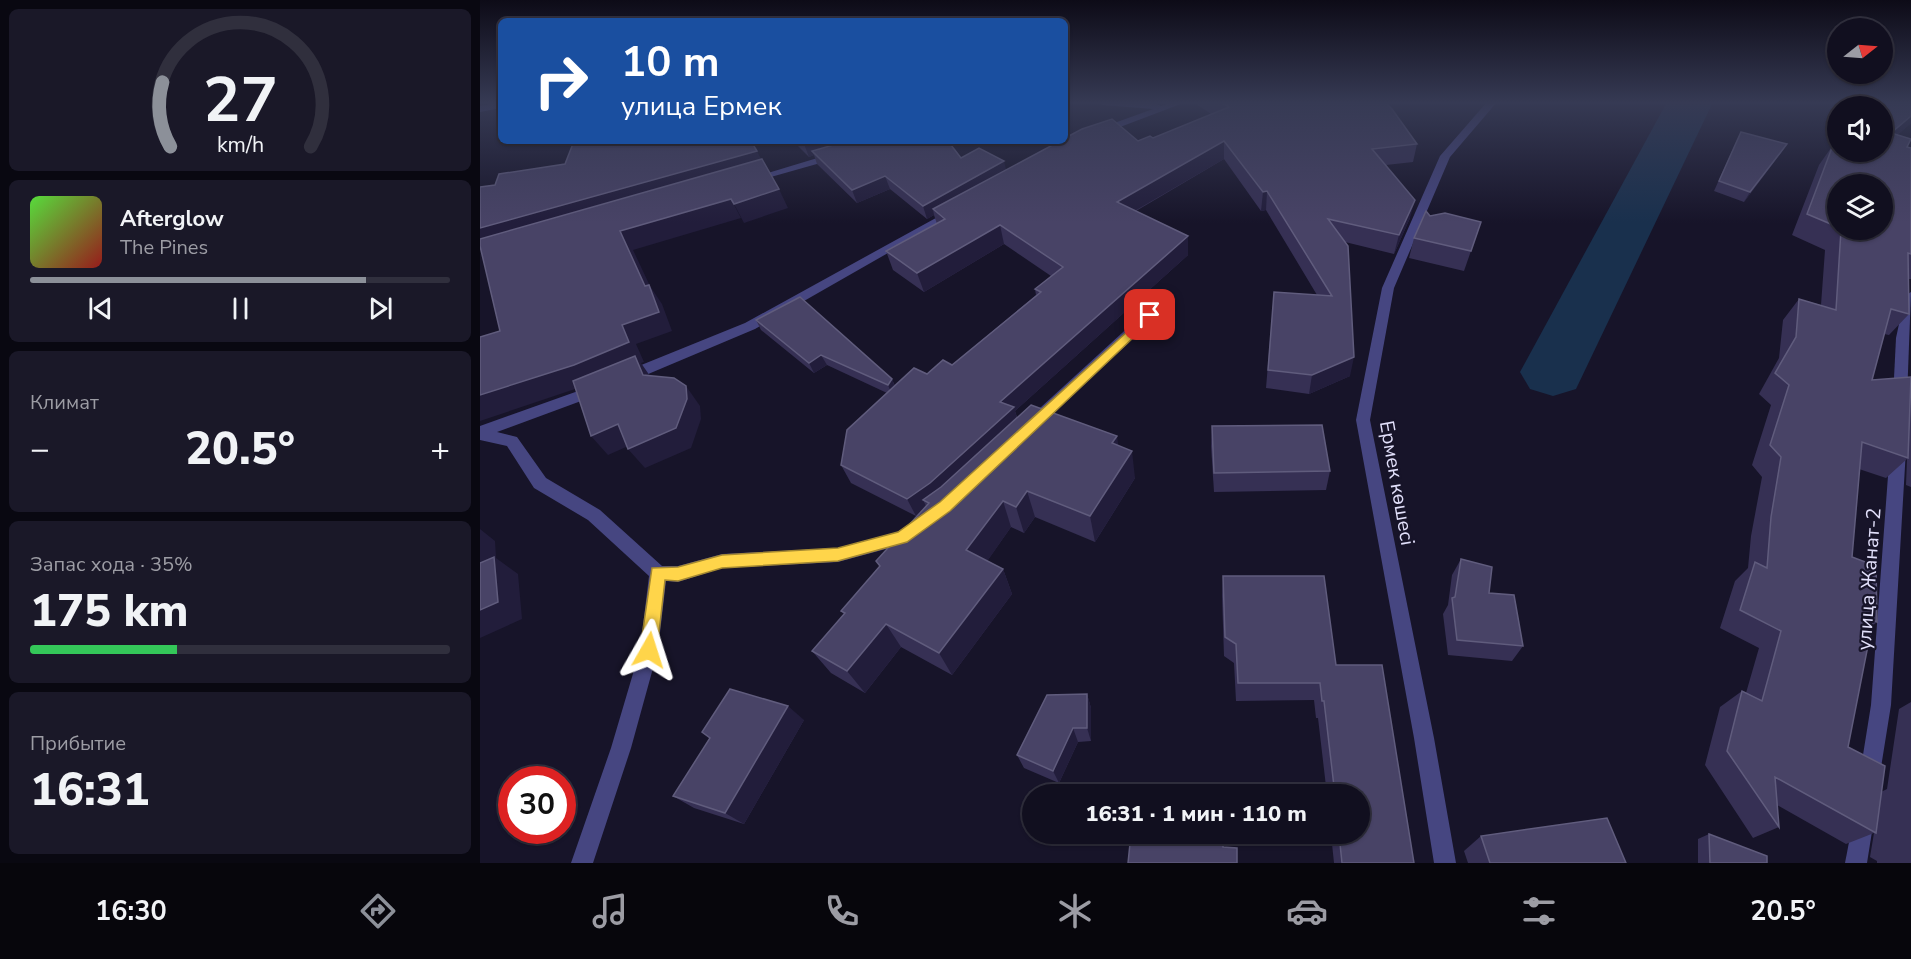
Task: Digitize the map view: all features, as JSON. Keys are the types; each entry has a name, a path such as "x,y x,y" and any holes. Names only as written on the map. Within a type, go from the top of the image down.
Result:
{"street":[{"name":"Ермек көшесі","path":"1445,863 1424,738 1363,420 1388,288 1444,156 1456,142"},
{"path":"741,183 843,153"},
{"path":"480,433 610,384 750,326 961,207"},
{"name":"улица Жанат-2","path":"1856,863 1882,694 1903,338 1911,296"},
{"path":"1021,435 1150,315"},
{"path":"480,433 512,441 540,483 594,515 657,573 678,574 722,561 838,555 902,538 928,519"},
{"path":"582,863 621,748 649,650 657,573"}],"building":[{"path":"1222,142 1117,202 1188,236 1000,402 1014,407 930,483 907,499 841,465 847,430 914,368 927,374 943,360 952,365 1041,292 1035,289 1063,267 1000,225 917,273 886,251 945,219 933,209 1054,144"},
{"path":"1225,142 1417,144 1372,149 1415,200 1399,235 1328,219 1348,246 1354,357 1312,375 1268,370 1274,292 1332,296 1267,191 1263,192"},
{"path":"1736,142 1787,144 1750,192 1719,181"},
{"path":"1893,142 1909,142 1907,147 1911,148 1909,314 1891,309 1872,380 1911,377 1908,458 1862,442 1852,557 1876,566 1877,622 1873,620 1848,747 1885,766 1876,833 1775,777 1779,827 1727,751 1742,691 1762,701 1781,631 1740,610 1755,562 1767,568 1771,517 1781,457 1770,445 1789,385 1775,373 1796,337 1799,299 1836,310 1840,240 1893,240 1893,174 1827,174 1827,222 1807,214 1827,161 1893,162"},
{"path":"573,144 753,144 757,151 480,228 480,187 495,185 499,174 565,164"},
{"path":"836,144 950,144 961,158 979,148 1004,161 923,206 885,176 852,190 812,151"},
{"path":"762,159 779,189 734,204 731,199 620,231 645,286 649,285 659,312 622,325 629,342 574,365 480,395 480,337 500,331 480,239"},
{"path":"1426,211 1430,216 1445,213 1481,222 1471,251 1414,238"},
{"path":"800,297 892,379 888,385 821,355 809,363 756,320"},
{"path":"635,356 643,375 674,378 686,386 687,399 676,428 628,449 618,424 591,436 573,381"},
{"path":"1031,405 1117,436 1112,443 1132,451 1090,516 1027,491 1016,507 1003,501 966,550 1003,569 939,653 886,624 847,671 812,651 845,613 841,611 880,566 876,561 929,503 923,500 941,487"},
{"path":"1322,425 1330,471 1214,473 1212,426"},
{"path":"494,557 498,602 480,610 480,563"},
{"path":"1461,559 1492,567 1489,593 1514,595 1523,646 1457,640 1452,598 1455,597"},
{"path":"1223,576 1324,576 1336,665 1382,665 1414,863 1342,863 1340,844 1370,844 1370,784 1334,784 1320,683 1238,683 1236,644 1225,637"},
{"path":"730,689 788,706 725,813 673,796 710,738 702,732"},
{"path":"1087,694 1087,728 1073,728 1053,771 1017,755 1047,695"},
{"path":"1607,818 1626,863 1490,863 1481,836"},
{"path":"1709,834 1767,856 1767,863 1710,863"},
{"path":"1130,844 1223,844 1223,847 1237,848 1237,863 1128,863"}],"waterway":[{"path":"1553,372 1670,142"}],"route":[{"path":"649,650 657,573 678,574 722,561 778,560 838,555 902,538 945,507 1150,315"}]}
